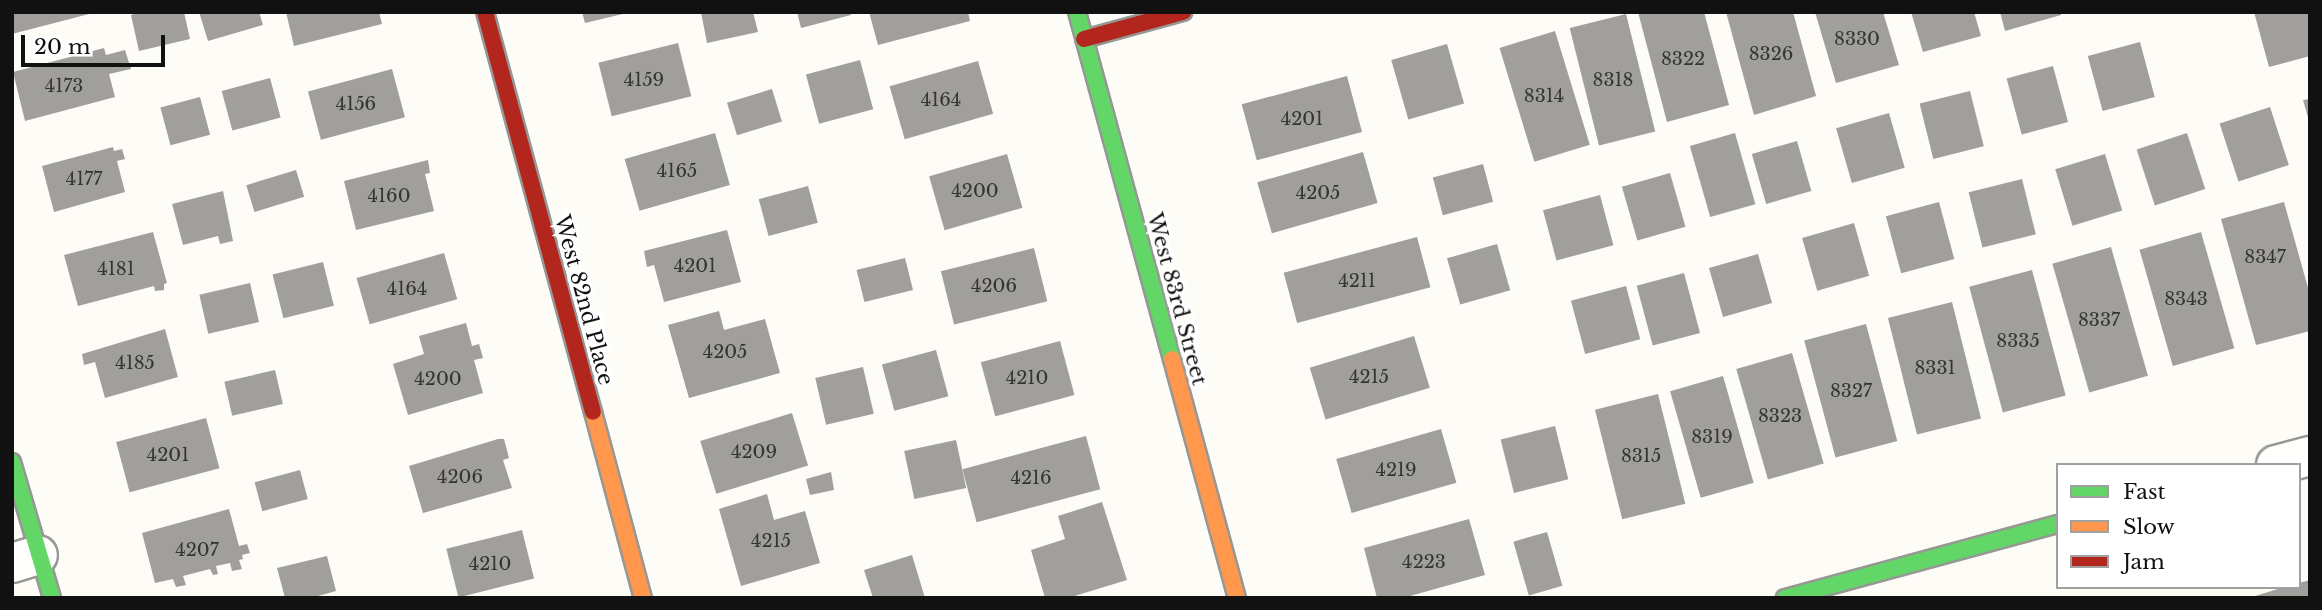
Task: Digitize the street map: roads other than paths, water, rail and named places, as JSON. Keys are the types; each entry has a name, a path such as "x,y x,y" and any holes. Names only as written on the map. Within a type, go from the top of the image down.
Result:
{"street":[{"name":"West 82nd Place","path":"485,12 643,598"},
{"name":"West 83rd Street","path":"1077,12 1237,598"},
{"path":"1084,39 1183,12"},
{"path":"2284,463 2310,456"},
{"path":"12,462 25,559 51,598"},
{"path":"1785,598 2056,525"}]}
